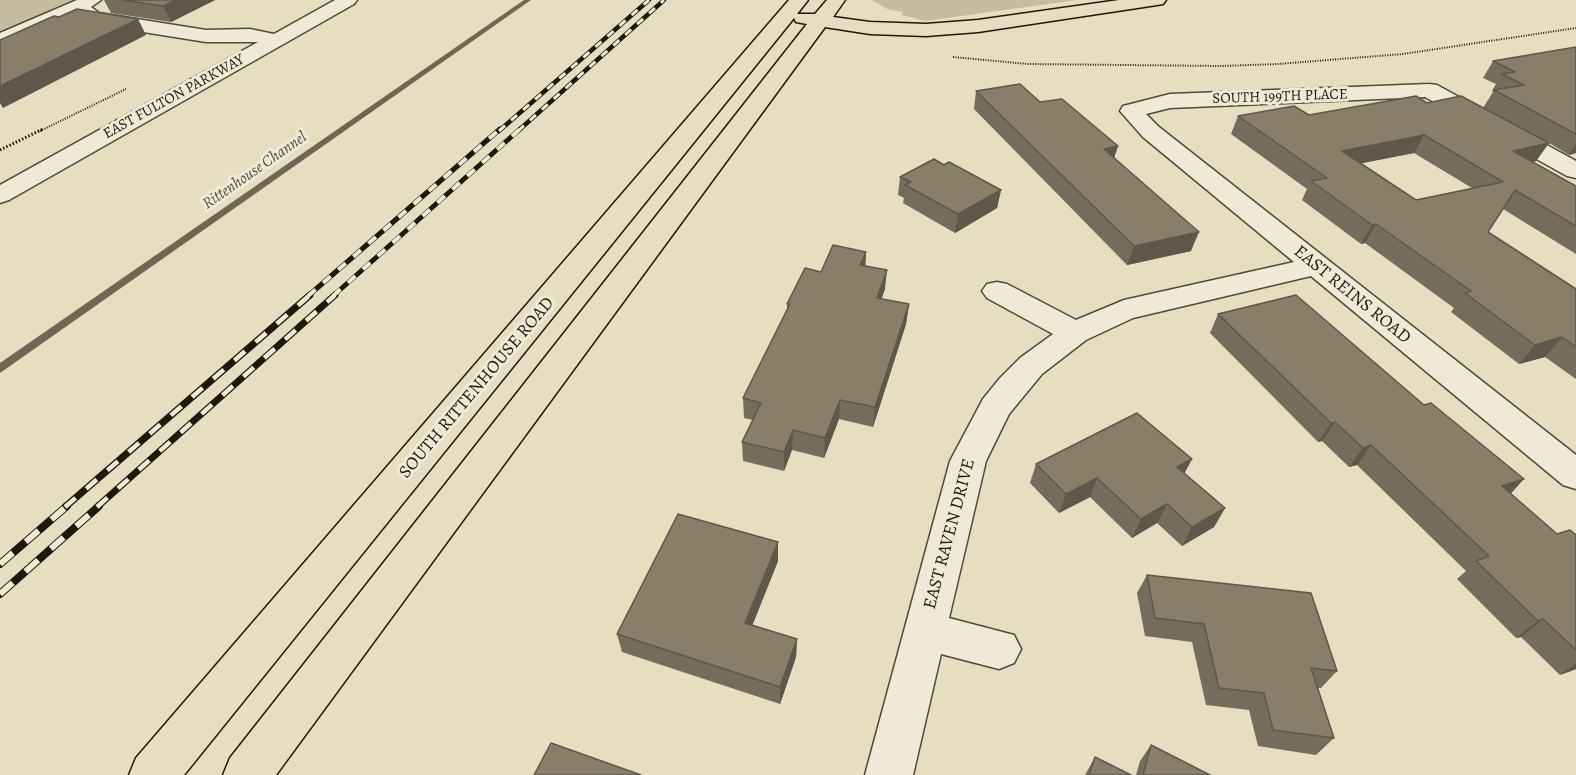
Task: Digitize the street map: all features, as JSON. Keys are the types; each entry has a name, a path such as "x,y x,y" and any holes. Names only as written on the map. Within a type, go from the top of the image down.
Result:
{"main road":[{"path":"247,775 811,9 892,30 955,28 1156,0"},
{"name":"SOUTH RITTENHOUSE ROAD","path":"153,775 811,9"}],"street":[{"name":"EAST FULTON PARKWAY","path":"20,160 315,0"},
{"name":"EAST FULTON PARKWAY","path":"0,195 348,0"},
{"path":"0,40 86,3 93,18 206,36 250,34 276,40"},
{"name":"SOUTH 199TH PLACE","path":"1131,111 1170,101 1429,90 1576,171"},
{"name":"EAST REINS ROAD","path":"1131,111 1151,132 1576,475"},
{"name":"EAST RAVEN DRIVE","path":"889,775 958,492 968,461 994,408 1024,373 1052,348 1075,333 1125,310 1317,266"},
{"path":"998,291 1075,333"},
{"name":"EAST RAVEN DRIVE","path":"924,631 999,649"}],"path":[{"path":"946,56 1038,64 1222,66 1278,64 1403,54 1576,28"},
{"path":"0,150 135,84"}],"shaded area":[{"path":"0,0 80,0 0,34"},
{"path":"872,0 1077,0 925,21 902,15 902,12 887,9"}],"building":[{"path":"122,0 176,0 163,6"},
{"path":"77,9 138,19 0,86 0,40 54,16 59,17"},
{"path":"1576,47 1576,134 1494,90 1524,85 1502,74 1515,72 1493,61"},
{"path":"1020,84 1040,102 1062,99 1118,146 1104,149 1199,232 1134,246 976,91"},
{"path":"1416,96 1427,103 1461,96 1549,143 1513,151 1576,186 1576,226 1515,190 1488,232 1576,289 1576,347 1562,337 1535,345 1465,293 1471,291 1311,181 1327,178 1238,116 1294,106 1309,115","holes":["1424,135 1503,182 1416,200 1342,151"]},
{"path":"934,159 944,165 949,162 1001,190 958,214 905,185 911,182 900,177"},
{"path":"833,245 866,252 860,265 887,270 877,298 909,304 875,407 840,400 825,438 793,430 784,452 742,442 761,403 743,398 790,304 787,304 805,268 821,272"},
{"path":"1296,295 1424,405 1431,403 1524,479 1502,486 1557,534 1570,530 1576,535 1576,650 1543,619 1538,621 1476,561 1489,556 1371,445 1363,448 1335,422 1331,423 1218,314"},
{"path":"1137,413 1192,459 1177,467 1225,508 1192,527 1167,504 1141,519 1097,478 1066,494 1036,464"},
{"path":"678,514 778,542 745,623 797,639 780,687 617,634"},
{"path":"1147,575 1311,593 1337,671 1311,668 1334,738 1273,730 1264,693 1219,688 1204,624 1155,618"},
{"path":"551,743 641,775 534,775"},
{"path":"1151,745 1210,775 1143,775"},
{"path":"1095,757 1131,775 1089,775"}],"waterway":[{"name":"Rittenhouse Channel","path":"0,369 528,0"}],"railway":[{"path":"499,131 649,0"},
{"path":"518,131 664,0"},
{"path":"308,296 500,129"},
{"path":"333,296 520,129"},
{"path":"65,507 310,295"},
{"path":"97,507 335,295"},
{"path":"0,564 67,506"},
{"path":"0,594 99,506"}]}
